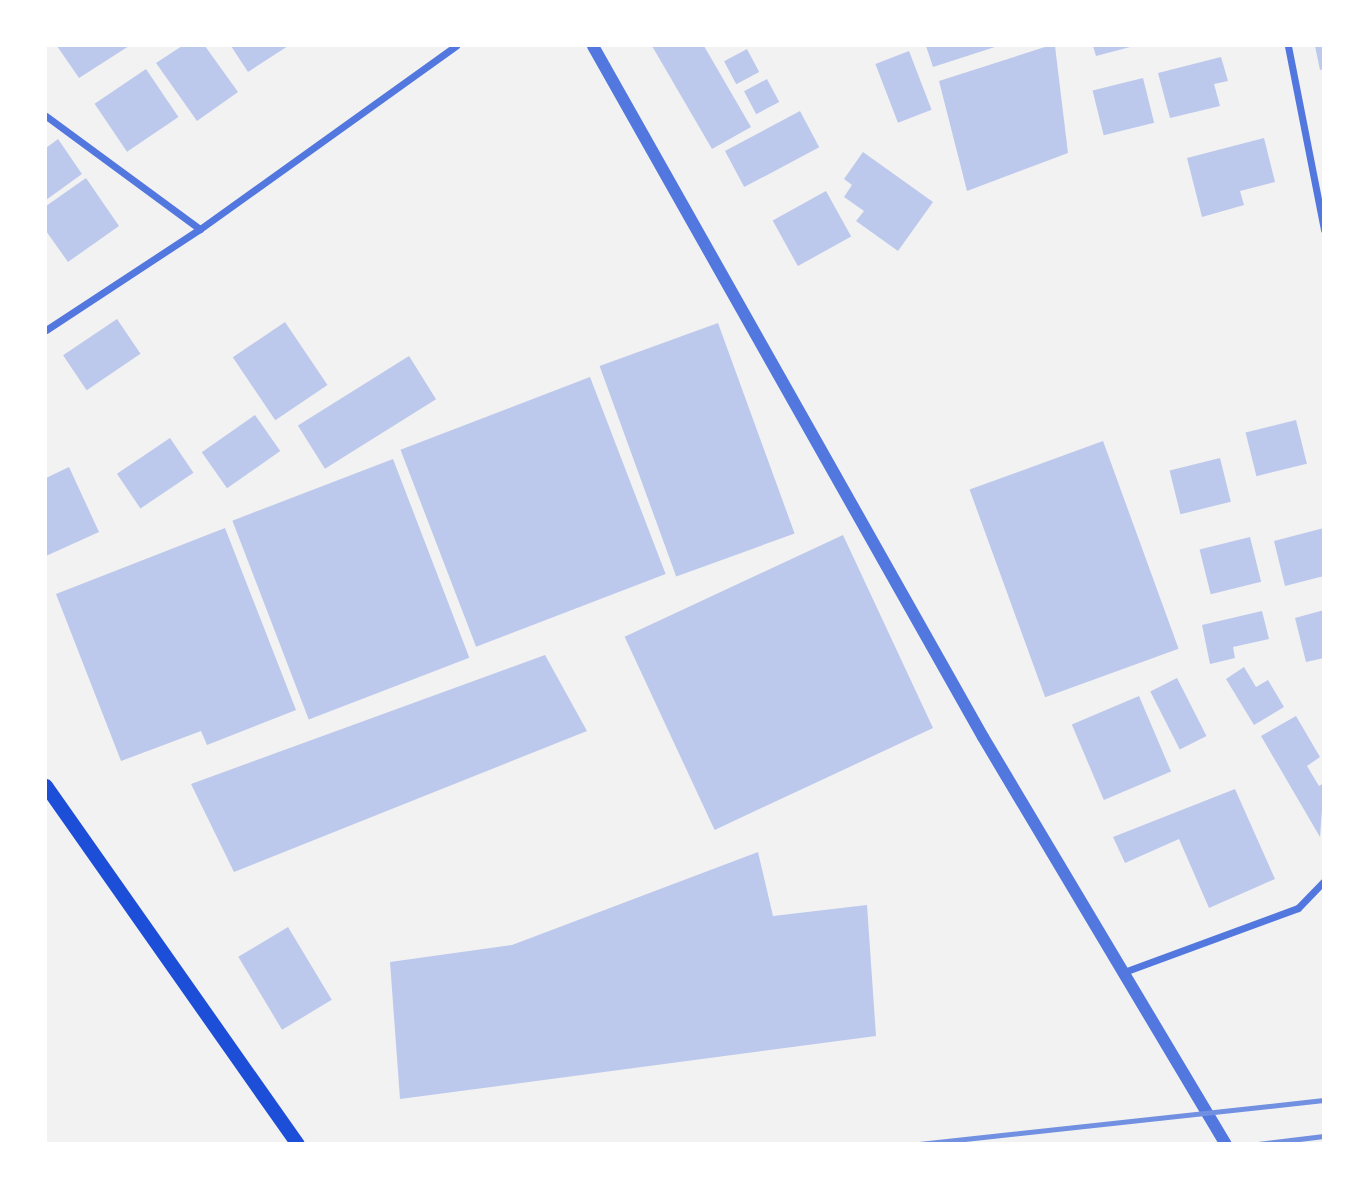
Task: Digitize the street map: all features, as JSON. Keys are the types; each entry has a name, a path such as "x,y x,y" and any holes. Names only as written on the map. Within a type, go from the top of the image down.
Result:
{"main road":[{"path":"46,786 298,1143"}],"street":[{"path":"46,330 200,229 456,46"},
{"path":"593,46 983,737 1226,1143"},
{"path":"1288,46 1324,229"},
{"path":"46,116 200,229"},
{"path":"1124,972 1298,908 1324,881"}],"building":[{"path":"57,46 129,46 79,78"},
{"path":"182,46 205,46 238,92 197,121 156,63"},
{"path":"231,46 288,46 248,72"},
{"path":"652,46 704,46 751,127 712,149"},
{"path":"926,46 998,46 933,67"},
{"path":"1055,46 1068,153 967,191 939,81"},
{"path":"1093,46 1134,46 1096,56"},
{"path":"1315,46 1324,46 1324,69 1320,70"},
{"path":"747,49 759,72 736,84 724,61"},
{"path":"909,51 932,110 898,123 875,64"},
{"path":"1221,57 1228,81 1214,84 1220,106 1170,118 1158,73"},
{"path":"146,69 178,117 127,152 95,104"},
{"path":"1143,78 1154,123 1104,135 1093,91"},
{"path":"767,79 779,102 756,114 744,91"},
{"path":"800,111 819,147 744,187 725,151"},
{"path":"1264,138 1275,182 1240,191 1244,205 1202,217 1187,158"},
{"path":"58,139 82,174 46,200 46,148"},
{"path":"863,152 933,202 898,251 856,221 864,211 844,197 852,185 844,179"},
{"path":"86,178 119,226 68,262 46,231 46,206"},
{"path":"826,191 851,236 798,266 773,221"},
{"path":"117,319 140,354 87,390 63,355"},
{"path":"285,322 327,385 275,420 233,357"},
{"path":"718,323 795,533 676,577 600,366"},
{"path":"409,356 436,399 325,469 298,425"},
{"path":"590,377 666,574 476,647 400,450"},
{"path":"255,415 280,451 227,488 202,452"},
{"path":"1296,420 1307,464 1256,476 1246,433"},
{"path":"170,438 193,473 140,509 117,474"},
{"path":"1103,441 1179,649 1045,697 970,490"},
{"path":"1220,458 1231,502 1180,514 1170,471"},
{"path":"393,459 469,658 309,719 232,521"},
{"path":"69,467 99,532 46,556 46,478"},
{"path":"225,528 296,710 207,745 201,731 121,761 56,594"},
{"path":"1324,528 1324,576 1285,586 1274,541"},
{"path":"843,535 933,728 715,830 625,637"},
{"path":"1250,537 1261,582 1211,594 1200,550"},
{"path":"1324,610 1324,658 1306,662 1295,618"},
{"path":"1262,611 1269,639 1233,647 1235,658 1210,664 1202,625"},
{"path":"545,655 587,731 234,872 191,784"},
{"path":"1244,667 1256,687 1268,680 1284,707 1254,725 1226,679"},
{"path":"1177,678 1207,736 1180,750 1150,692"},
{"path":"1139,696 1171,771 1104,800 1072,725"},
{"path":"1296,716 1320,757 1307,766 1319,786 1324,783 1320,837 1261,736"},
{"path":"1235,789 1275,879 1209,908 1179,839 1125,863 1113,837"},
{"path":"758,852 773,916 867,905 876,1036 400,1099 390,962 512,945"},
{"path":"288,927 332,1000 282,1030 238,957"}],"railway":[{"path":"919,1144 1324,1100"},
{"path":"1258,1144 1324,1136"}]}
